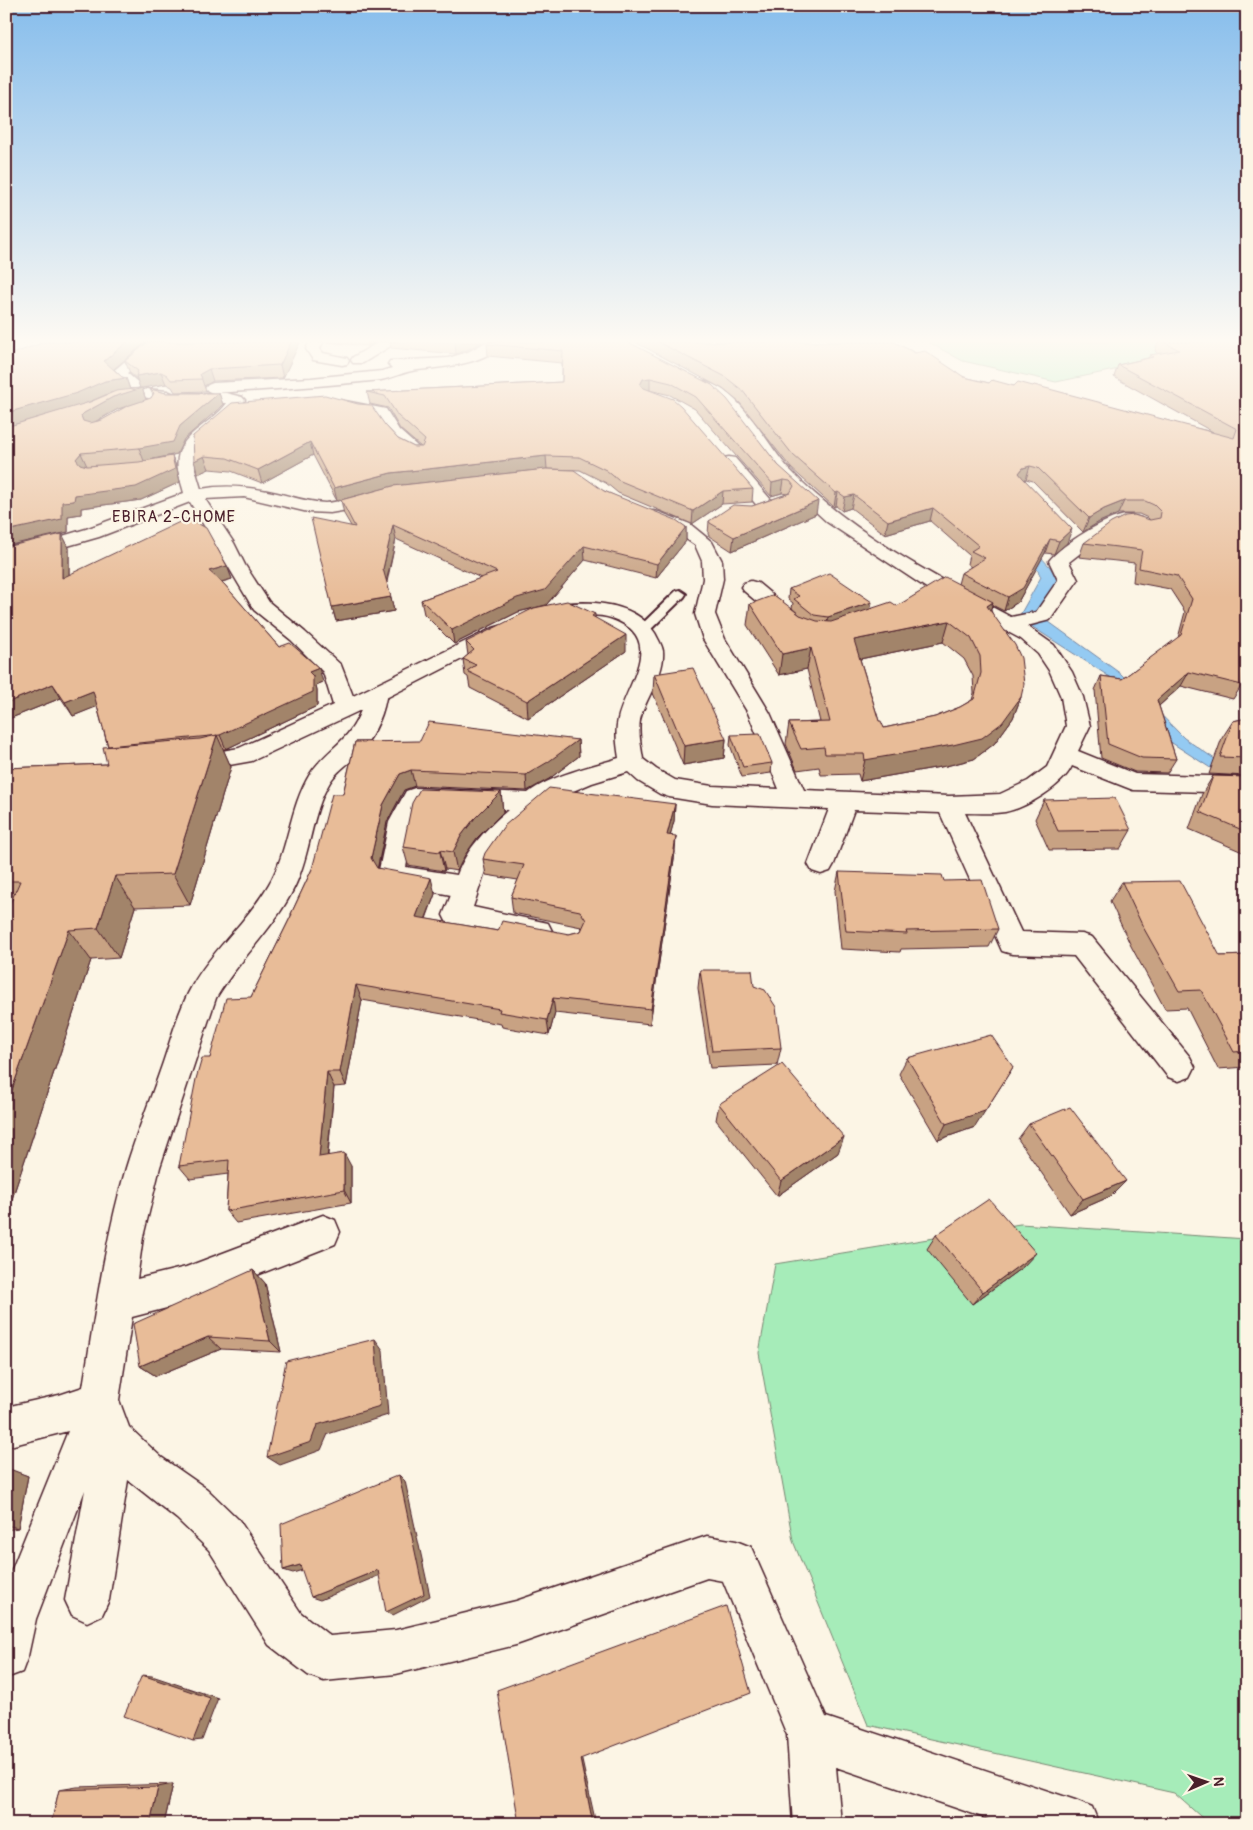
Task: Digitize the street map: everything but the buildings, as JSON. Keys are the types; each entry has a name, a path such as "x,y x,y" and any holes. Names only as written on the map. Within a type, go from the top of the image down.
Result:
{"street":[{"path":"211,427 188,447 178,461 186,469 194,495 225,543 235,565 261,606 298,636 333,670 345,707"},
{"path":"390,427 393,433 418,454"},
{"path":"748,427 784,472 779,502"},
{"path":"164,766 244,756 376,694 524,620 568,609 604,611 626,618 643,630 652,650 649,672 630,714 627,732 632,762 647,775 669,788 712,795 795,799 949,804 1004,803 1038,787 1057,772 1078,726 1072,697 1061,672 1046,650 1028,635 1009,624 927,591 890,558 833,518 779,502 718,450"},
{"path":"6,554 61,542 121,524 194,495 229,491 268,496 302,506 338,508 394,493"},
{"path":"637,510 683,528 700,529 703,542 712,561 713,579 705,614 714,639 759,713 795,799"},
{"path":"1009,624 1043,616 1068,580 1060,561 1076,538 1102,530 1120,521 1131,520 1145,527"},
{"path":"751,587 808,632"},
{"path":"6,1656 14,1619 100,1400 126,1237 144,1167 202,994 215,972 264,914 282,885 314,790 327,768 359,738 372,716 376,694"},
{"path":"1066,755 1133,782 1188,782 1247,786"},
{"path":"561,935 457,915 474,866 496,834 543,794 560,785 632,762"},
{"path":"467,887 391,875 402,822 415,797 533,802"},
{"path":"821,864 845,800"},
{"path":"949,804 1012,943 1082,945 1179,1068"},
{"path":"117,1302 186,1285 323,1232"},
{"path":"6,1427 59,1415 100,1400"},
{"path":"100,1400 114,1440 147,1471 192,1504 224,1535 286,1629 324,1659 396,1652 516,1623 707,1557 736,1562 810,1734 817,1824"},
{"path":"87,1600 114,1440"},
{"path":"810,1734 1075,1824"}],"lane":[{"path":"643,630 680,594"}],"green space":[{"path":"1020,1224 1247,1239 1247,1824 1209,1824 1174,1793 868,1725 793,1541 759,1353 775,1264"}],"water":[{"path":"878,427 886,427 1029,544 1050,567 1057,579 1051,594 1039,612 1049,622 1121,674 1184,738 1247,781 1232,782 1172,743 1110,677 1028,624 1020,615 1041,577 1036,567"}],"district":[{"name":"EBIRA 2-CHOME","path":"174,516"}]}
